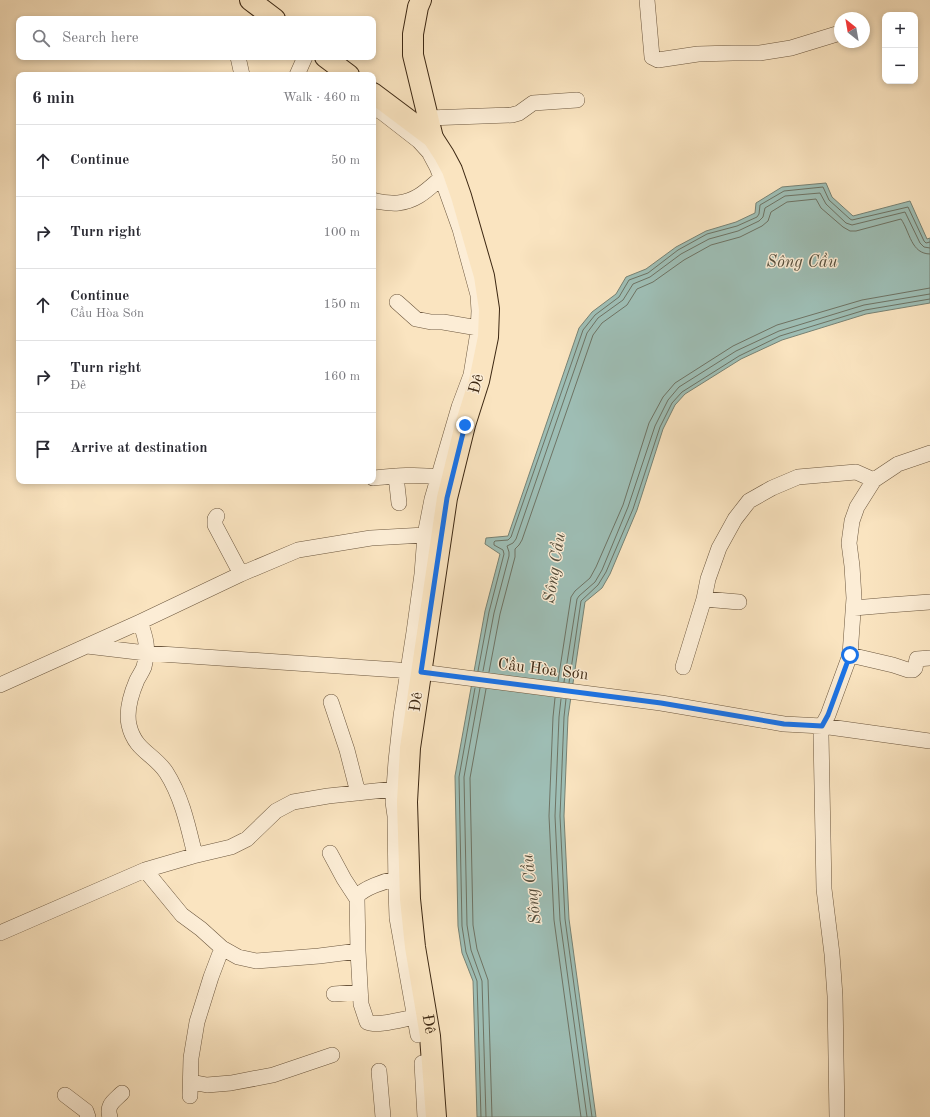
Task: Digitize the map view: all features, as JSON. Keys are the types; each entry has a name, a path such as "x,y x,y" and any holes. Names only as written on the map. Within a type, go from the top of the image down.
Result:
{"main road":[{"path":"250,0 271,16"},
{"path":"421,0 418,6 412,34 413,55 433,138"},
{"name":"Đê","path":"376,95 433,138 452,170 484,276 489,309 488,337 479,381 465,425 447,498 414,672 408,774 410,899 415,946 430,1036 436,1117"}],"street":[{"path":"647,0 652,57 658,60 698,54 760,53 791,48 834,35"},
{"path":"239,60 241,72"},
{"path":"298,72 304,60"},
{"path":"428,118 512,115 519,113 533,103 577,100"},
{"path":"376,109 419,141 429,152 441,178 460,229 478,294 479,311 475,355 471,375 459,407 438,477 425,535 417,610 414,672 400,724 394,789 393,802 395,816 397,918 418,1035"},
{"path":"376,201 396,203 413,200 441,178"},
{"path":"397,302 416,319 478,328"},
{"path":"837,1117 835,996 832,954 824,889 821,762 822,726 828,715 850,655 854,598 849,542 852,521 857,507 874,480 898,464 930,453"},
{"path":"683,667 704,599 708,579 719,548 735,519 749,501 772,488 798,477 856,472 874,480"},
{"path":"376,478 421,475 438,477"},
{"path":"396,476 399,503"},
{"path":"217,516 215,519 215,525 241,574"},
{"path":"0,685 140,622 241,574 298,550 372,538 425,535"},
{"path":"704,599 739,602"},
{"path":"854,608 930,602"},
{"path":"140,622 146,640 146,653 144,668 137,679 129,708 129,723 132,735 137,744 159,763 167,773 183,806 195,855"},
{"name":"Cầu Hòa Sơn","path":"87,646 146,653 398,670 661,703 784,724 822,726 930,741"},
{"path":"850,655 908,670 913,670 915,668 917,659 930,658"},
{"path":"331,702 347,750 358,793"},
{"path":"0,933 145,870 195,855 231,847 247,839 276,810 292,802 328,796 394,789"},
{"path":"330,853 352,893 356,897 361,1004 367,1022 371,1024 415,1017"},
{"path":"145,870 182,915 201,929 222,948 238,957 256,961 319,956 358,950"},
{"path":"356,897 361,892 387,881 396,879"},
{"path":"222,948 197,1022 191,1058 191,1089 207,1085 231,1083 273,1076 332,1055"},
{"path":"334,994 360,992"},
{"path":"422,1063 424,1117"},
{"path":"379,1071 383,1117"},
{"path":"110,1117 108,1111 110,1106 122,1093"},
{"path":"65,1095 86,1111 88,1117"}],"water":[{"name":"Sông Cầu","path":"826,183 832,197 853,216 910,201 927,239 930,238 930,303 866,314 782,340 741,359 685,394 675,405 663,429 637,510 610,574 602,588 585,602 568,717 564,816 569,919 596,1117 477,1117 473,981 462,953 458,926 455,776 485,611 500,554 485,544 486,538 508,536 579,328 592,312 616,294 626,277 646,269 676,247 706,231 736,222 755,213 756,203 782,187"}],"route":[{"path":"465,425 447,498 421,672 661,703 784,724 822,726 828,715 850,655"}]}
